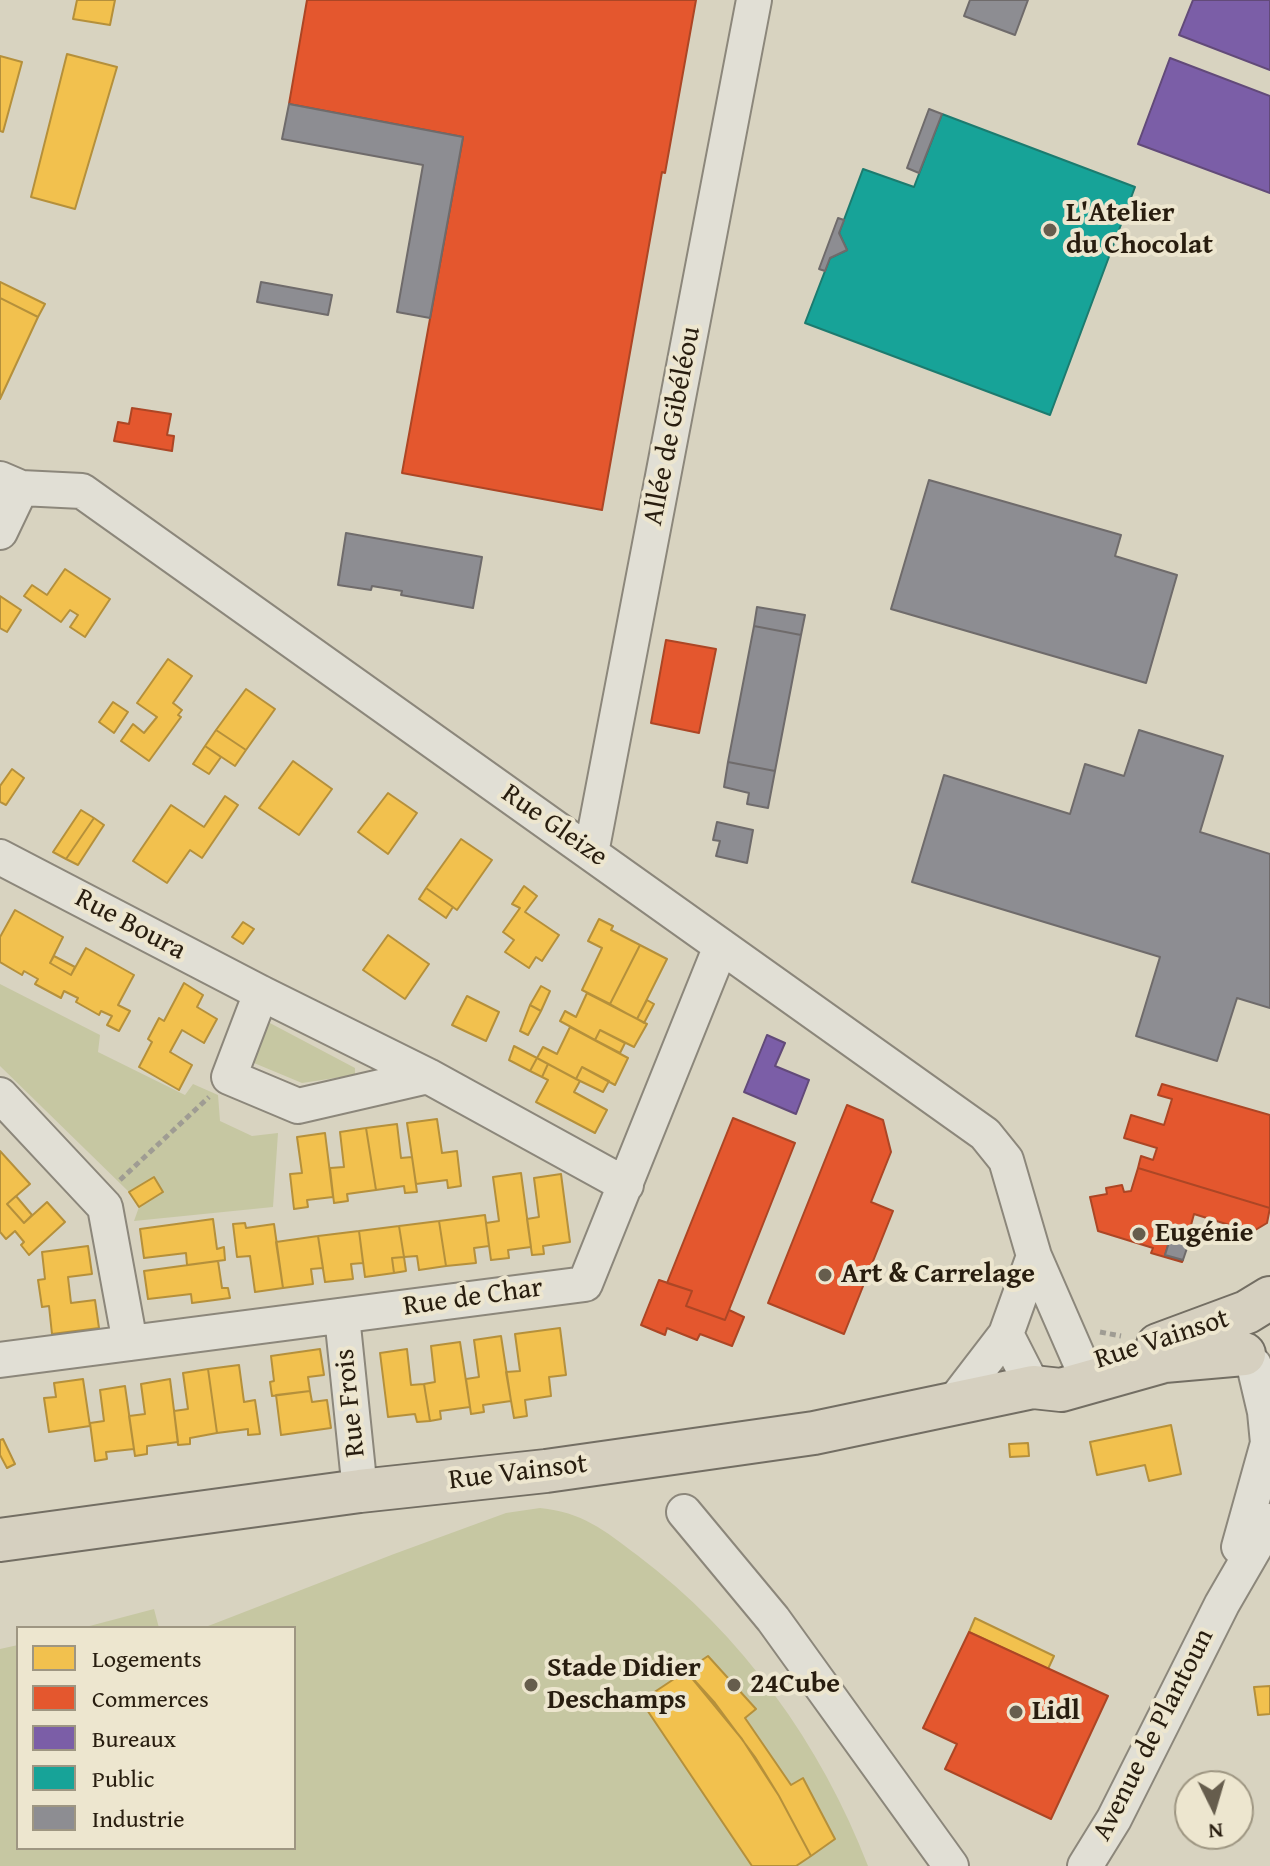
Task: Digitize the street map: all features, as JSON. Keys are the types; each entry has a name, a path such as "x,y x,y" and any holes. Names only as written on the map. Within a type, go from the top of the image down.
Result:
{"main road":[{"name":"Rue Vainsot","path":"1033,1387 1058,1371 1181,1339 1258,1305"},
{"path":"1256,1363 1239,1337 1240,1326 1258,1305"},
{"name":"Rue Vainsot","path":"0,1540 360,1491 546,1471 814,1433 1033,1387 1061,1390 1164,1361 1256,1363"}],"street":[{"name":"Allée de Gibéléou","path":"591,853 754,0"},
{"name":"Rue Gleize","path":"11,483 82,491 985,1134 1006,1160 1034,1256 1082,1366"},
{"path":"0,532 11,483"},
{"name":"Rue Boura","path":"0,857 428,1076 626,1185"},
{"name":"Rue de Char","path":"0,1360 585,1284 721,946"},
{"path":"261,993 229,1077 298,1106 428,1076"},
{"path":"0,1095 105,1207 130,1343"},
{"path":"953,1403 1006,1334 1034,1256"},
{"name":"Rue Frois","path":"342,1316 360,1491"},
{"path":"1006,1334 1033,1387"},
{"name":"Avenue de Plantoun","path":"1222,1604 1268,1443 1256,1363"},
{"path":"684,1512 773,1619 951,1866"},
{"name":"Avenue de Plantoun","path":"1085,1866 1114,1819 1222,1604 1270,1521"}],"path":[{"path":"99,1200 229,1077"}],"green space":[{"path":"0,984 100,1035 98,1052 185,1095 193,1084 218,1095 220,1121 252,1136 278,1133 273,1207 134,1221 139,1207 163,1192 154,1177 129,1192 0,1066"},
{"path":"268,1022 355,1068 355,1075 302,1083 254,1063 250,1058 264,1023"},
{"name":"Stade Didier Deschamps","path":"540,1508 555,1510 603,1530 675,1586 711,1620 744,1656 802,1735 827,1777 868,1866 0,1866 0,1649 16,1645 16,1850 296,1850 296,1626 208,1626 506,1513"},
{"path":"154,1609 158,1626 90,1626"}],"building: Logements":[{"path":"77,0 115,0 110,25 73,19"},
{"path":"67,54 117,67 75,209 31,197"},
{"path":"0,56 22,62 3,132 0,131"},
{"path":"0,282 45,304 38,317 0,298"},
{"path":"0,298 38,317 0,399"},
{"path":"65,569 110,599 85,637 70,627 78,615 70,610 61,622 24,596 32,585 47,595"},
{"path":"0,596 21,610 7,632 0,628"},
{"path":"168,659 192,676 173,703 182,710 178,715 181,717 149,761 121,741 133,724 144,733 157,717 137,703"},
{"path":"246,689 275,709 246,750 216,730"},
{"path":"113,702 128,712 114,733 99,722"},
{"path":"216,730 246,750 235,766 205,746"},
{"path":"205,746 221,757 209,774 193,764"},
{"path":"293,761 332,789 299,835 259,808"},
{"path":"12,769 24,778 6,805 0,802 0,786"},
{"path":"388,793 417,813 388,854 358,832"},
{"path":"225,796 238,805 202,858 190,850 167,883 133,861 171,805 204,827"},
{"path":"81,810 94,818 66,859 53,852"},
{"path":"94,818 104,825 78,865 66,859"},
{"path":"461,839 492,860 457,910 426,888"},
{"path":"524,886 537,896 525,912 559,935 542,961 536,957 529,968 505,952 514,940 503,932 520,908 512,904"},
{"path":"426,888 453,907 446,918 419,899"},
{"path":"15,910 63,937 50,963 71,975 86,948 134,975 118,1005 130,1011 119,1031 107,1025 112,1016 101,1011 99,1015 64,991 61,998 35,984 38,979 24,971 22,975 0,962 0,937"},
{"path":"599,919 613,926 611,930 640,945 610,1004 582,990 602,948 588,941"},
{"path":"243,922 254,929 243,944 232,937"},
{"path":"388,935 429,964 405,999 363,970"},
{"path":"640,945 667,959 637,1019 610,1004"},
{"path":"54,956 75,967 71,975 50,963"},
{"path":"184,983 203,995 197,1007 217,1019 204,1043 182,1030 170,1052 192,1065 179,1090 139,1067 152,1042 148,1039 159,1018 164,1021"},
{"path":"541,986 550,991 541,1011 530,1005"},
{"path":"587,993 647,1024 634,1047 600,1030 595,1040 560,1021 565,1011 576,1017"},
{"path":"467,996 499,1012 486,1041 452,1025"},
{"path":"647,1000 654,1004 644,1023 637,1019"},
{"path":"530,1005 541,1011 528,1035 520,1031"},
{"path":"570,1027 628,1058 615,1085 582,1067 576,1079 537,1058 543,1047 557,1054"},
{"path":"600,1030 625,1043 620,1053 595,1040"},
{"path":"514,1046 537,1058 530,1071 509,1060"},
{"path":"537,1058 548,1064 542,1077 530,1071"},
{"path":"548,1064 580,1081 574,1092 607,1110 595,1133 536,1102 548,1080 542,1077"},
{"path":"582,1067 609,1081 603,1092 576,1079"},
{"path":"437,1119 442,1153 457,1151 461,1186 448,1188 447,1180 416,1184 407,1123"},
{"path":"397,1124 401,1158 412,1157 417,1192 405,1193 404,1186 376,1190 366,1128"},
{"path":"366,1128 376,1190 347,1194 348,1201 334,1203 330,1168 344,1167 340,1132"},
{"path":"325,1133 333,1197 307,1200 308,1207 294,1209 290,1174 302,1173 297,1137"},
{"path":"0,1151 30,1184 7,1204 24,1223 47,1202 65,1222 29,1255 15,1231 6,1239 0,1232"},
{"path":"521,1173 531,1247 508,1250 509,1258 491,1260 486,1223 499,1221 493,1177"},
{"path":"561,1174 570,1242 543,1246 544,1254 532,1255 527,1219 539,1217 534,1178"},
{"path":"154,1177 163,1192 139,1207 129,1192"},
{"path":"16,1196 32,1215 24,1223 7,1204"},
{"path":"485,1215 489,1246 474,1248 476,1263 446,1266 439,1221"},
{"path":"213,1219 217,1249 224,1247 225,1260 187,1265 186,1253 144,1258 140,1229"},
{"path":"439,1221 446,1266 419,1270 417,1256 404,1257 399,1226"},
{"path":"245,1223 246,1228 274,1224 283,1288 255,1292 250,1256 237,1257 233,1224"},
{"path":"399,1226 404,1257 392,1258 394,1273 365,1277 359,1231"},
{"path":"359,1231 363,1263 351,1264 353,1279 325,1282 318,1236"},
{"path":"318,1236 323,1268 311,1269 313,1284 283,1288 276,1242"},
{"path":"88,1246 92,1274 68,1277 71,1303 95,1300 99,1328 52,1334 49,1306 42,1307 38,1280 45,1279 42,1252"},
{"path":"404,1257 406,1271 394,1273 392,1258"},
{"path":"218,1261 222,1288 228,1288 230,1298 192,1303 191,1294 148,1299 144,1271"},
{"path":"560,1328 566,1375 549,1377 551,1396 525,1400 527,1416 514,1418 506,1372 520,1371 515,1334"},
{"path":"501,1336 511,1401 483,1405 484,1412 471,1414 466,1379 479,1377 474,1340"},
{"path":"460,1342 470,1407 440,1411 441,1419 430,1421 424,1384 435,1382 431,1346"},
{"path":"320,1349 324,1375 308,1377 310,1391 272,1396 271,1356"},
{"path":"407,1349 411,1385 424,1384 430,1421 417,1422 415,1414 388,1417 380,1353"},
{"path":"239,1365 244,1402 255,1400 260,1434 248,1435 248,1429 217,1433 208,1369"},
{"path":"208,1369 217,1433 190,1438 190,1444 178,1445 174,1411 188,1409 183,1373"},
{"path":"83,1379 90,1426 49,1432 44,1398 56,1397 54,1383"},
{"path":"170,1379 178,1442 147,1446 147,1454 135,1456 129,1416 145,1414 141,1384"},
{"path":"125,1386 134,1449 106,1452 107,1459 95,1461 90,1423 104,1421 100,1390"},
{"path":"310,1391 312,1402 327,1400 331,1428 281,1435 276,1395"},
{"path":"1171,1425 1181,1474 1149,1481 1145,1465 1097,1475 1090,1442"},
{"path":"3,1439 15,1464 7,1468 0,1455 0,1440"},
{"path":"1028,1443 1029,1456 1010,1457 1009,1444"},
{"path":"975,1618 1054,1656 1048,1669 969,1632"},
{"path":"708,1656 756,1709 745,1718 791,1785 803,1778 835,1839 811,1856 755,1757 715,1703 686,1671"},
{"path":"686,1671 742,1739 779,1796 811,1856 796,1866 752,1866 641,1701"},
{"path":"1270,1686 1270,1714 1258,1715 1254,1687"}],"building: Commerces":[{"path":"307,0 696,0 602,510 402,473 463,137 289,104"},
{"path":"132,408 171,414 167,435 174,436 172,451 114,441 118,422 129,424"},
{"path":"666,640 716,649 699,733 651,723"},
{"path":"1162,1084 1270,1115 1270,1208 1138,1168 1141,1156 1153,1160 1157,1148 1124,1138 1131,1115 1164,1125 1172,1099 1158,1095"},
{"path":"847,1105 883,1120 891,1152 871,1202 893,1211 844,1334 768,1303"},
{"path":"733,1118 795,1143 725,1320 686,1306 692,1291 667,1283"},
{"path":"1138,1168 1270,1208 1267,1223 1252,1232 1194,1214 1189,1242 1171,1236 1165,1255 1182,1262 1151,1253 1153,1248 1098,1231 1090,1197 1107,1194 1106,1188 1122,1185 1124,1192 1131,1191"},
{"path":"659,1280 692,1291 686,1306 725,1320 729,1310 744,1317 732,1346 700,1334 697,1340 667,1328 665,1335 641,1325"},
{"name":"Lidl","path":"969,1632 1108,1696 1051,1819 945,1769 957,1744 923,1728"}],"building: Bureaux":[{"path":"1193,0 1270,0 1270,70 1179,35"},
{"path":"1170,58 1270,96 1270,193 1138,144"},
{"path":"767,1035 785,1043 775,1066 809,1080 796,1114 744,1092"}],"building: Public":[{"path":"942,114 1135,187 1050,415 805,323 830,258 847,250 839,233 863,169 914,187"}],"building: Industrie":[{"path":"970,0 1028,0 1015,35 964,16"},
{"path":"289,104 463,137 430,318 397,312 423,165 282,139"},
{"path":"929,109 942,114 919,173 907,168"},
{"path":"838,218 844,220 839,233 847,250 830,258 825,271 819,269"},
{"path":"261,282 332,295 328,315 257,302"},
{"path":"929,480 1121,535 1115,556 1177,575 1146,683 891,609"},
{"path":"346,533 482,557 473,608 401,595 402,591 338,585"},
{"path":"757,607 805,615 801,635 754,626"},
{"path":"754,626 801,635 775,771 728,762"},
{"path":"1139,730 1223,756 1200,832 1270,854 1270,1008 1237,998 1217,1061 1136,1036 1160,957 912,882 944,775 1070,814 1085,764 1124,776"},
{"path":"728,762 775,771 768,808 747,804 749,793 724,787"},
{"path":"717,822 753,830 747,863 716,856 720,841 713,840"},
{"path":"1171,1236 1189,1242 1183,1260 1165,1255"}],"place":[{"name":"L'Atelier du Chocolat","path":"1050,230"},
{"name":"Eugénie","path":"1139,1234"},
{"name":"Art & Carrelage","path":"825,1275"},
{"name":"Stade Didier Deschamps","path":"531,1685"},
{"name":"24Cube","path":"734,1685"},
{"name":"Lidl","path":"1016,1712"}]}
